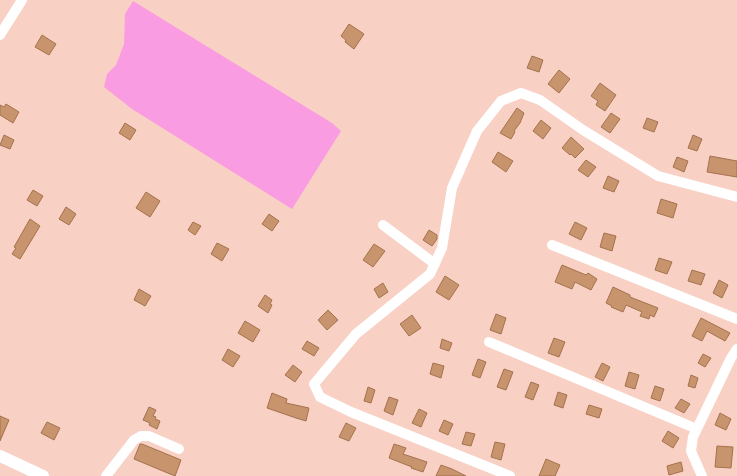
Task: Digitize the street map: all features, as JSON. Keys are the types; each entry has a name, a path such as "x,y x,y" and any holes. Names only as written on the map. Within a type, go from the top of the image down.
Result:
{"main road":[{"path":"1,457 43,476"}],"street":[{"path":"0,35 22,0"},
{"path":"510,476 351,412 320,397 314,384 356,334 430,274 442,248 452,188 477,131 501,101 521,93 540,100 583,130 658,176 737,197"},
{"path":"383,225 434,264"},
{"path":"552,245 737,319"},
{"path":"489,342 697,429"},
{"path":"702,476 691,451 693,438 737,349"},
{"path":"106,476 134,440 141,436 149,436 179,449"}],"shaded area":[{"path":"133,1 332,123 341,131 292,209 132,109 104,87 107,74 116,65 124,44 125,14"}],"building":[{"path":"349,24 364,34 354,49 341,36"},
{"path":"42,35 56,44 49,55 35,47"},
{"path":"532,56 543,60 539,72 527,68"},
{"path":"559,70 570,79 559,93 548,84"},
{"path":"600,83 616,95 605,111 596,105 598,101 591,96"},
{"path":"6,104 19,112 13,123 0,115 0,105 4,107"},
{"path":"517,108 524,113 511,139 500,133"},
{"path":"611,113 620,119 610,133 601,127"},
{"path":"647,118 658,122 654,132 643,128"},
{"path":"541,120 551,128 543,139 533,131"},
{"path":"125,123 136,130 130,140 119,133"},
{"path":"4,135 14,140 10,149 0,145"},
{"path":"693,135 702,139 697,151 688,148"},
{"path":"571,137 584,149 575,158 562,148"},
{"path":"498,152 513,161 506,172 492,162"},
{"path":"710,156 737,161 737,177 707,172"},
{"path":"677,157 688,161 684,172 673,167"},
{"path":"586,160 596,167 588,177 578,170"},
{"path":"608,176 619,181 614,192 603,188"},
{"path":"33,190 43,196 37,206 27,200"},
{"path":"146,192 160,201 150,217 136,208"},
{"path":"661,199 677,204 673,218 657,213"},
{"path":"66,207 76,214 69,225 59,219"},
{"path":"269,214 279,221 272,231 262,224"},
{"path":"30,219 40,226 20,259 12,254"},
{"path":"193,222 201,226 195,235 188,230"},
{"path":"575,222 587,228 581,240 569,234"},
{"path":"429,230 437,235 437,239 432,246 423,240"},
{"path":"604,233 616,236 612,251 600,247"},
{"path":"217,243 229,249 222,261 211,254"},
{"path":"374,244 385,251 373,267 363,260"},
{"path":"659,258 672,262 667,274 655,270"},
{"path":"562,265 586,275 588,273 597,279 591,290 575,282 572,289 555,282"},
{"path":"692,270 705,274 701,285 688,281"},
{"path":"445,276 459,285 449,300 436,292"},
{"path":"719,280 728,285 722,298 713,293"},
{"path":"383,283 388,292 379,298 374,289"},
{"path":"613,287 630,295 630,297 658,308 654,317 650,315 649,319 640,316 642,312 626,305 623,312 611,307 606,303"},
{"path":"139,289 151,296 145,306 134,300"},
{"path":"265,295 272,300 268,313 258,306"},
{"path":"328,310 338,320 327,330 318,320"},
{"path":"496,314 506,318 501,334 490,330"},
{"path":"412,315 421,328 409,336 400,324"},
{"path":"701,318 730,333 725,341 707,331 702,341 692,336"},
{"path":"245,321 260,330 253,342 238,333"},
{"path":"554,338 565,342 559,357 548,353"},
{"path":"442,339 452,343 449,351 440,348"},
{"path":"307,341 319,348 314,356 302,349"},
{"path":"228,349 240,356 233,367 222,360"},
{"path":"703,354 711,358 705,367 698,363"},
{"path":"478,359 486,362 480,378 472,375"},
{"path":"433,363 444,366 441,378 430,374"},
{"path":"602,363 610,367 603,381 595,377"},
{"path":"293,365 302,372 295,382 285,375"},
{"path":"504,369 513,372 506,390 497,387"},
{"path":"629,372 639,375 635,389 625,386"},
{"path":"691,375 698,378 695,388 688,386"},
{"path":"531,382 539,385 533,400 525,397"},
{"path":"655,386 664,389 660,401 651,398"},
{"path":"368,387 375,390 371,403 364,401"},
{"path":"558,392 567,395 563,408 554,405"},
{"path":"272,393 287,399 286,403 309,408 306,421 267,408"},
{"path":"389,397 398,400 393,415 384,411"},
{"path":"681,399 690,404 684,413 675,408"},
{"path":"589,405 602,409 599,418 586,414"},
{"path":"149,407 156,410 153,416 160,421 157,429 143,420"},
{"path":"419,409 427,413 421,427 412,423"},
{"path":"720,413 731,419 726,430 715,425"},
{"path":"0,416 9,420 0,441"},
{"path":"444,420 453,424 448,435 439,431"},
{"path":"47,422 60,428 54,440 41,433"},
{"path":"346,423 356,428 349,441 339,437"},
{"path":"668,431 679,438 673,448 662,441"},
{"path":"466,432 475,434 471,446 462,444"},
{"path":"495,442 505,444 501,460 491,457"},
{"path":"140,444 181,460 175,476 134,459"},
{"path":"394,444 406,448 403,454 427,462 423,472 389,458"},
{"path":"717,446 733,447 731,468 715,467"},
{"path":"546,459 560,465 555,476 539,476"},
{"path":"681,462 683,471 669,475 667,466"},
{"path":"441,465 452,469 466,476 436,476"}]}
